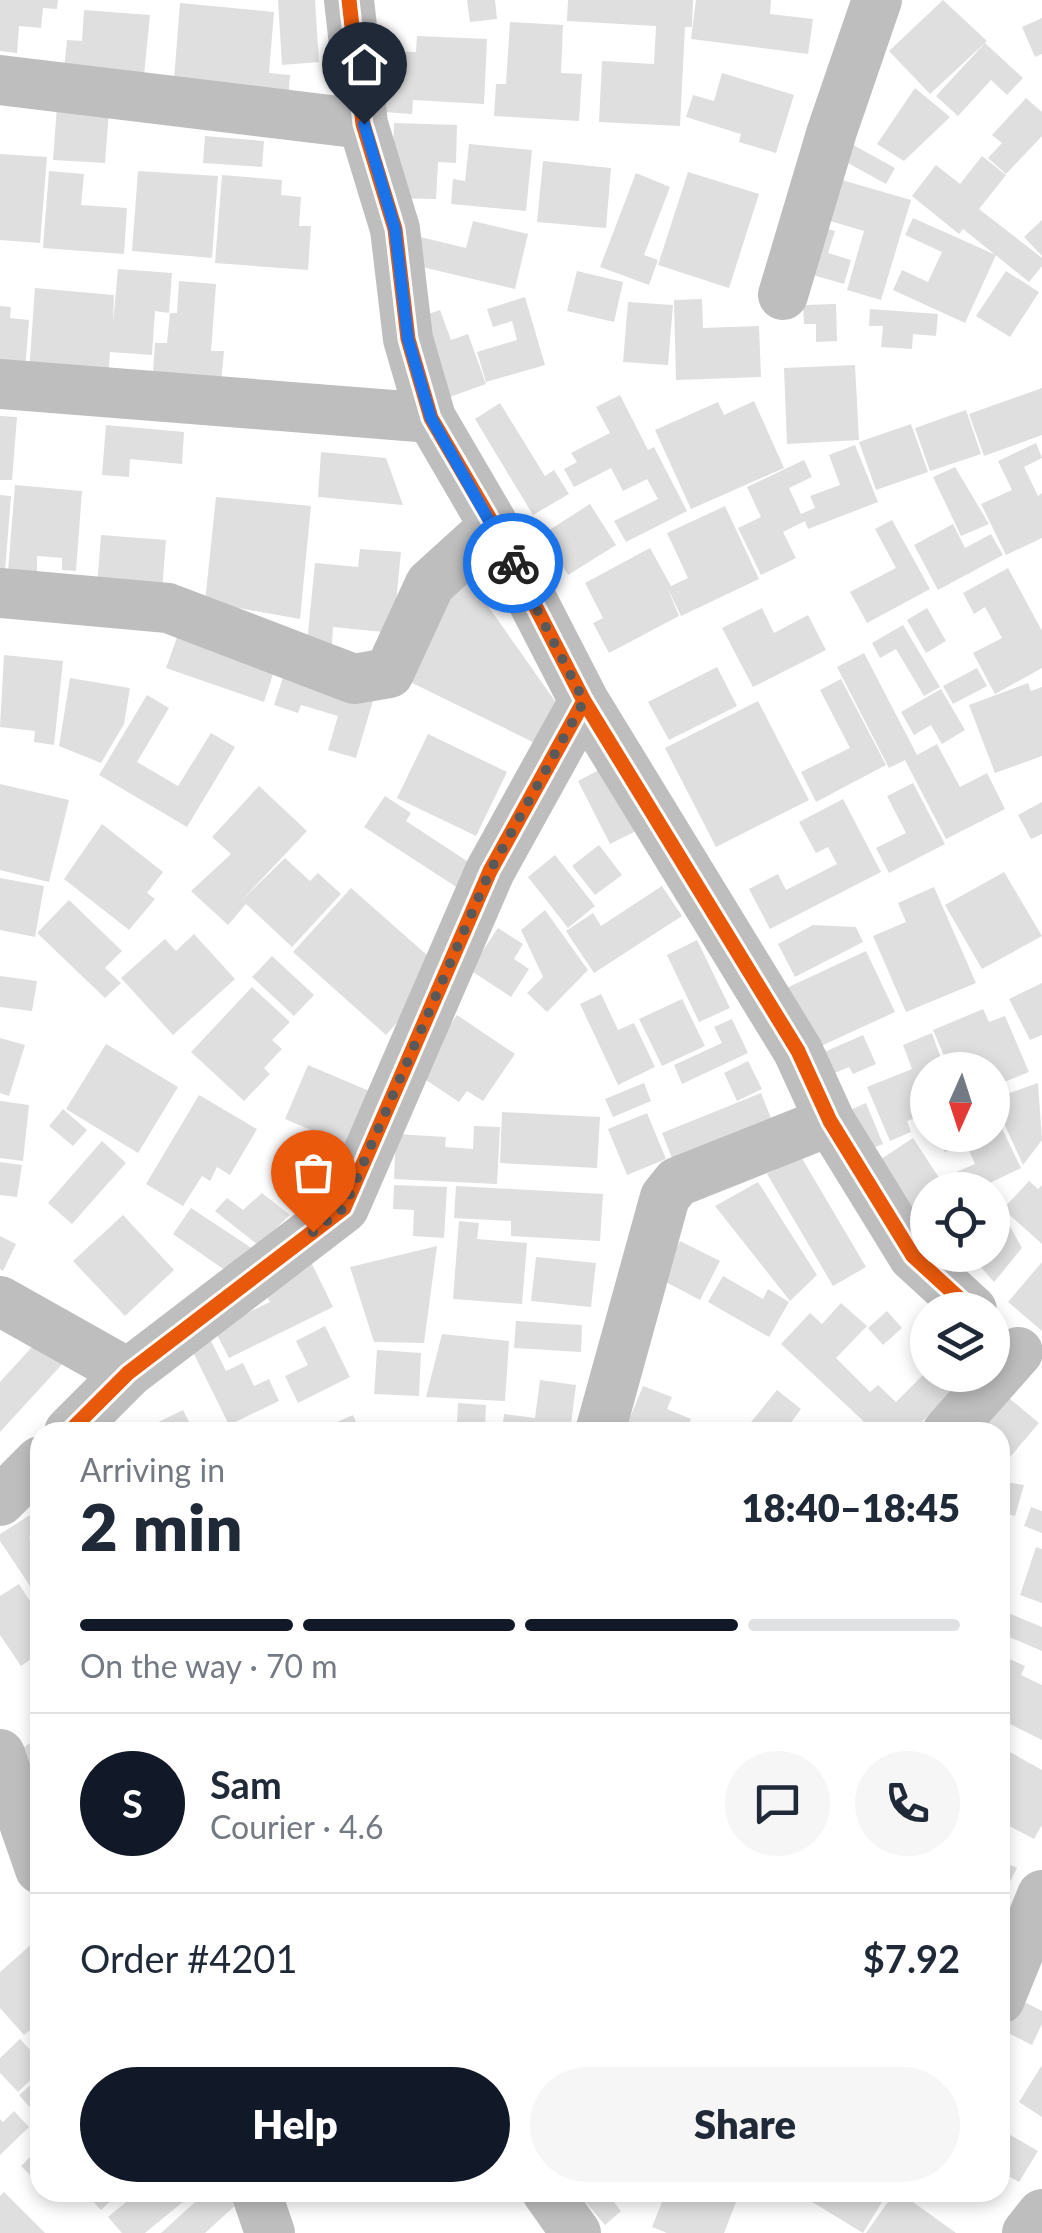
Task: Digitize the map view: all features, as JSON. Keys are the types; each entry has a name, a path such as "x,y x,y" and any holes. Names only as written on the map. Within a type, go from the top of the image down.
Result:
{"street":[{"path":"350,0 364,124 395,229 408,339 431,418 494,526 584,701 798,1051 830,1121 913,1256 952,1292"},
{"path":"783,296 832,130 877,0"},
{"path":"0,80 364,124"},
{"path":"0,384 431,418"},
{"path":"0,593 168,608 354,679 389,674 430,584 494,526"},
{"path":"78,1422 128,1373 344,1208 490,871 584,701"},
{"path":"603,1422 665,1198 677,1182 830,1121"},
{"path":"0,1301 128,1373"},
{"path":"956,1422 1018,1350"},
{"path":"0,1501 30,1471"},
{"path":"0,1754 30,1840"},
{"path":"1010,1974 1042,1895"},
{"path":"259,2202 270,2233"},
{"path":"554,2202 576,2233"},
{"path":"1026,2233 1042,2214"}],"building":[{"path":"0,0 58,0 57,9 43,8 41,28 19,26 17,53 0,51"},
{"path":"278,0 315,0 319,62 282,65"},
{"path":"467,0 495,0 497,19 470,22"},
{"path":"568,0 693,0 692,27 685,27 680,126 599,122 602,61 654,64 656,26 567,21"},
{"path":"696,0 771,0 770,14 813,19 808,54 691,39"},
{"path":"943,0 987,41 930,94 889,51"},
{"path":"180,3 274,12 269,73 290,75 288,101 173,92"},
{"path":"84,10 150,15 144,75 64,69 67,40 82,41"},
{"path":"1042,18 1042,54 1035,57 1022,27"},
{"path":"510,22 563,25 561,73 582,74 579,121 494,116 496,84 506,84"},
{"path":"417,36 487,39 484,104 413,100 412,114 383,112 386,51 416,52"},
{"path":"985,43 1023,78 1007,95 991,80 958,116 936,96"},
{"path":"722,73 794,95 776,153 739,142 741,134 686,117 693,95 714,101"},
{"path":"915,88 950,117 904,161 877,144"},
{"path":"1026,98 1042,112 1042,136 1006,174 988,158 1002,143 992,135"},
{"path":"57,106 109,111 105,163 53,160"},
{"path":"394,123 457,125 456,163 438,162 436,199 391,198"},
{"path":"205,136 264,141 262,167 203,163"},
{"path":"846,141 895,168 886,184 837,157"},
{"path":"469,144 532,150 526,211 451,204 453,179 465,181"},
{"path":"0,154 47,157 40,243 0,240"},
{"path":"982,156 1006,175 979,209 1042,258 1042,266 1029,282 963,229 959,234 912,196 936,165 960,184"},
{"path":"543,161 611,168 606,228 537,222"},
{"path":"49,171 84,174 81,205 127,208 124,254 43,248"},
{"path":"138,171 218,176 212,258 132,251"},
{"path":"688,172 759,194 729,288 658,265"},
{"path":"636,173 670,187 644,255 658,260 649,285 600,267"},
{"path":"222,175 282,180 281,195 301,197 299,226 311,226 308,270 215,263"},
{"path":"842,180 911,200 881,300 847,290 864,231 830,221"},
{"path":"913,218 996,255 965,323 893,290 902,270 928,282 942,252 905,235"},
{"path":"1042,220 1042,256 1024,237"},
{"path":"473,221 528,234 515,289 405,263 412,235 466,248"},
{"path":"813,225 835,231 828,253 851,260 844,284 799,271"},
{"path":"118,269 172,273 169,313 155,311 152,355 110,352 108,379 29,373 35,288 114,295 113,324"},
{"path":"577,271 623,282 614,322 567,311"},
{"path":"1006,271 1039,292 1010,337 976,316"},
{"path":"179,281 216,284 211,351 224,351 220,394 152,388 155,343 167,343 170,313 177,313"},
{"path":"525,297 545,365 486,382 477,352 517,340 512,321 493,327 487,309"},
{"path":"702,299 703,328 759,326 761,377 676,380 674,300"},
{"path":"628,302 673,305 668,365 623,362"},
{"path":"836,304 837,341 816,342 816,324 804,324 803,305"},
{"path":"0,306 11,307 10,318 29,320 25,371 0,369"},
{"path":"870,309 938,314 936,336 913,334 912,349 881,347 883,326 869,326"},
{"path":"440,310 451,340 468,334 486,384 444,399 414,319"},
{"path":"855,365 859,440 787,444 784,368"},
{"path":"1042,388 1042,435 984,456 969,414"},
{"path":"620,395 648,450 654,447 687,511 626,542 614,521 658,499 647,479 623,491 611,468 574,487 564,469 577,462 571,453 610,433 596,407"},
{"path":"754,401 784,468 691,509 655,430 718,402 724,415"},
{"path":"500,403 545,476 554,470 569,494 533,515 475,419"},
{"path":"966,410 981,454 930,471 915,428"},
{"path":"0,416 17,417 12,480 0,480"},
{"path":"911,424 928,472 876,490 859,442"},
{"path":"106,425 184,432 182,464 130,459 129,477 102,475"},
{"path":"1036,443 1042,458 1024,467 1038,496 1042,493 1042,538 1006,555 981,504 1012,490 998,461"},
{"path":"855,445 878,502 808,529 805,521 783,532 796,558 761,575 738,528 761,517 747,487 804,460 812,477 789,488 801,514 815,508 810,496 840,485 829,455"},
{"path":"321,452 386,458 403,505 318,497"},
{"path":"955,467 989,524 961,536 933,477"},
{"path":"15,485 82,491 76,571 62,570 62,558 37,556 37,573 8,571"},
{"path":"0,495 11,496 5,571 0,571"},
{"path":"216,497 311,506 300,619 205,602"},
{"path":"590,504 616,545 568,575 543,534"},
{"path":"725,506 759,579 681,616 667,587 679,616 609,653 593,623 603,618 585,583 650,548 671,586 688,578 667,533"},
{"path":"892,520 930,589 867,623 850,592 896,568 875,529"},
{"path":"953,524 965,548 991,534 1003,555 938,590 914,545"},
{"path":"101,535 166,540 162,591 97,587"},
{"path":"360,549 401,552 393,633 333,627 332,646 307,643 315,563 358,567"},
{"path":"459,565 562,711 543,747 404,679"},
{"path":"1008,568 1042,631 1042,668 995,694 973,653 1002,638 985,607 974,614 963,593"},
{"path":"762,608 774,633 808,615 826,650 753,687 722,628"},
{"path":"927,608 946,641 926,653 907,620"},
{"path":"903,625 940,687 924,696 896,649 880,658 872,643"},
{"path":"179,632 276,665 264,702 166,668"},
{"path":"864,653 917,755 937,744 960,787 987,773 1005,809 946,839 905,760 889,768 837,667"},
{"path":"4,655 63,661 54,745 34,742 35,731 0,727"},
{"path":"717,667 737,706 669,740 648,702"},
{"path":"286,668 375,694 356,758 328,750 338,716 301,705 298,713 274,705"},
{"path":"977,668 987,686 953,704 943,686"},
{"path":"70,678 130,688 124,724 101,763 59,746"},
{"path":"841,679 886,765 816,802 801,772 850,748 820,690"},
{"path":"1028,683 1031,691 1042,687 1042,756 995,773 969,705"},
{"path":"941,689 965,730 942,744 931,725 914,735 901,712"},
{"path":"147,695 169,708 137,762 178,786 211,733 235,747 187,827 99,775"},
{"path":"758,701 809,800 716,847 665,748"},
{"path":"428,734 507,772 476,836 397,798"},
{"path":"614,762 646,826 610,844 578,781"},
{"path":"913,783 945,844 889,873 876,848 906,833 887,796"},
{"path":"0,784 69,800 49,882 0,870"},
{"path":"259,786 307,831 241,901 285,858 310,881 318,873 341,894 292,947 246,904 228,925 191,891 231,854 212,837"},
{"path":"385,796 411,813 406,821 476,867 461,890 364,827"},
{"path":"843,799 881,872 770,929 749,889 778,874 786,890 837,864 828,847 816,853 799,822"},
{"path":"1042,802 1042,834 1031,839 1018,815"},
{"path":"102,824 163,872 147,893 155,899 129,930 64,879"},
{"path":"599,845 622,875 595,895 572,866"},
{"path":"555,855 595,906 568,928 528,877"},
{"path":"1004,872 1042,936 982,969 945,905"},
{"path":"0,878 44,886 35,937 0,930"},
{"path":"662,886 682,916 594,973 566,931 593,913 601,926"},
{"path":"934,887 976,983 906,1012 873,936 906,922 898,903"},
{"path":"351,888 444,970 386,1035 293,952"},
{"path":"69,900 122,951 105,968 121,983 105,998 37,933"},
{"path":"545,910 588,970 547,1012 527,993 543,977 521,930"},
{"path":"813,925 856,927 863,942 795,977 778,944"},
{"path":"498,928 523,944 514,959 529,969 511,997 470,970"},
{"path":"194,934 235,979 173,1035 121,978 165,939 176,951"},
{"path":"697,940 730,1008 699,1022 667,955"},
{"path":"866,951 895,1012 808,1052 780,991"},
{"path":"272,956 314,995 294,1016 252,977"},
{"path":"0,976 37,981 32,1011 0,1007"},
{"path":"1042,983 1042,1035 1030,1040 1009,999"},
{"path":"252,987 290,1022 272,1040 282,1049 264,1068 270,1074 244,1101 191,1052"},
{"path":"601,994 618,1030 634,1023 655,1067 618,1085 580,1004"},
{"path":"682,999 705,1046 662,1066 639,1019"},
{"path":"983,1009 989,1022 1005,1016 1029,1072 1010,1080 1010,1052 942,1052 933,1030"},
{"path":"457,1015 515,1054 483,1101 467,1091 459,1102 417,1074"},
{"path":"732,1019 748,1053 682,1084 674,1065 722,1043 714,1027"},
{"path":"932,1033 939,1052 910,1052 910,1064 903,1045"},
{"path":"863,1035 876,1064 853,1074 849,1067 823,1078 813,1057"},
{"path":"0,1038 25,1045 9,1096 0,1093"},
{"path":"106,1044 178,1087 138,1153 66,1109"},
{"path":"748,1061 762,1089 737,1101 724,1073"},
{"path":"308,1065 374,1093 351,1147 285,1119"},
{"path":"910,1070 910,1132 890,1141 867,1087"},
{"path":"644,1083 651,1101 613,1117 605,1099"},
{"path":"1038,1083 1042,1140 1023,1165 1010,1136 1010,1093"},
{"path":"761,1093 771,1118 672,1158 662,1133"},
{"path":"199,1095 257,1129 230,1175 217,1167 210,1181 202,1176 183,1206 146,1184"},
{"path":"0,1101 29,1105 23,1161 0,1158"},
{"path":"866,1103 883,1144 858,1154 841,1114"},
{"path":"63,1109 87,1130 73,1146 49,1126"},
{"path":"502,1112 600,1117 597,1168 500,1163"},
{"path":"647,1113 666,1159 627,1175 608,1129"},
{"path":"474,1126 500,1127 497,1184 394,1179 396,1134 446,1137 445,1147 473,1149"},
{"path":"910,1140 910,1152 922,1152 935,1172 910,1172 910,1216 875,1163"},
{"path":"102,1141 126,1163 72,1224 48,1203"},
{"path":"1010,1145 1021,1168 1010,1173 956,1172 975,1164 970,1152 1010,1152"},
{"path":"800,1155 866,1267 833,1286 767,1174"},
{"path":"0,1162 22,1165 17,1197 0,1195"},
{"path":"1029,1181 1038,1189 1042,1185 1042,1244 1010,1215 1010,1201"},
{"path":"758,1182 817,1275 790,1301 715,1206"},
{"path":"394,1185 447,1187 444,1238 413,1236 414,1210 393,1209"},
{"path":"456,1186 603,1194 600,1241 511,1236 511,1221 454,1218"},
{"path":"262,1193 290,1215 258,1245 215,1211 227,1198 243,1210"},
{"path":"191,1208 253,1249 229,1273 173,1234"},
{"path":"123,1215 174,1270 125,1316 73,1261"},
{"path":"459,1221 479,1223 477,1239 527,1243 522,1304 453,1299"},
{"path":"1010,1226 1022,1248 1010,1263"},
{"path":"0,1236 16,1244 3,1271 0,1269"},
{"path":"680,1241 720,1261 700,1300 660,1279"},
{"path":"437,1246 424,1343 374,1342 350,1267"},
{"path":"536,1257 596,1263 591,1307 531,1301"},
{"path":"311,1262 333,1307 229,1358 214,1329 270,1302 262,1286"},
{"path":"1042,1262 1042,1331 1010,1300"},
{"path":"985,1272 1002,1272 994,1282"},
{"path":"723,1276 763,1299 768,1289 789,1302 769,1337 708,1302"},
{"path":"841,1303 867,1326 836,1358 870,1392 878,1385 896,1402 910,1388 910,1392 951,1392 922,1422 864,1422 781,1344 810,1313 822,1324"},
{"path":"887,1311 902,1328 883,1345 868,1328"},
{"path":"516,1321 582,1325 581,1352 514,1348"},
{"path":"325,1326 350,1377 298,1403 285,1376 308,1365 296,1341"},
{"path":"442,1334 509,1341 505,1401 426,1397"},
{"path":"41,1337 66,1360 0,1432 0,1382"},
{"path":"211,1341 226,1371 243,1363 254,1386 269,1379 279,1401 228,1422 192,1350"},
{"path":"377,1350 421,1353 419,1396 374,1394"},
{"path":"540,1380 576,1385 571,1422 503,1422 504,1414 535,1418"},
{"path":"643,1386 672,1397 667,1409 691,1419 690,1422 628,1422"},
{"path":"777,1390 801,1409 791,1422 751,1422"},
{"path":"1003,1393 1039,1423 1010,1457 1010,1422 978,1422"},
{"path":"458,1403 486,1405 485,1422 457,1422"},
{"path":"183,1410 189,1422 158,1422"},
{"path":"353,1415 356,1422 337,1422"},
{"path":"1010,1483 1024,1485 1015,1516 1010,1515"},
{"path":"1031,1507 1042,1511 1042,1533 1024,1526"},
{"path":"30,1515 30,1586 0,1541 0,1534"},
{"path":"1036,1547 1042,1549 1042,1603 1020,1595"},
{"path":"19,1584 30,1601 30,1660 21,1666 0,1635 0,1596"},
{"path":"1010,1614 1042,1627 1042,1651 1010,1637"},
{"path":"1010,1659 1025,1666 1021,1675 1042,1685 1042,1740 1010,1724"},
{"path":"30,1743 30,1780 13,1755"},
{"path":"1010,1752 1042,1770 1042,1825 1034,1839 1010,1826"},
{"path":"30,1946 30,2030 24,2035 0,2008 0,1972"},
{"path":"1013,1996 1042,2011 1042,2024 1032,2045 1010,2034"},
{"path":"20,2039 30,2050 30,2081 18,2092 0,2073 0,2058"},
{"path":"1042,2065 1042,2117 1019,2102"},
{"path":"30,2086 30,2108 19,2095"},
{"path":"14,2111 29,2127 0,2155 0,2119 3,2122"},
{"path":"1010,2135 1038,2151 1019,2182 1010,2177"},
{"path":"30,2157 30,2175 21,2166"},
{"path":"4,2192 45,2233 0,2233 0,2196"},
{"path":"93,2202 109,2202 101,2210"},
{"path":"126,2202 183,2202 145,2233 122,2233 108,2217"},
{"path":"195,2202 238,2203 205,2233 161,2233"},
{"path":"585,2202 614,2202 621,2211 605,2225"},
{"path":"662,2202 736,2202 724,2233 667,2233 652,2227"},
{"path":"812,2202 882,2202 863,2233"},
{"path":"888,2202 913,2202 956,2233 866,2233"}],"cycle path":[{"path":"349,0 363,124 395,229 408,339 431,418 494,526 584,701 798,1051 830,1121 913,1256 952,1292"},
{"path":"79,1422 128,1373 344,1208 490,871 584,701"}],"way so far":[{"path":"313,1232 344,1208 490,871 584,701 513,563"}],"route":[{"path":"364,124 395,229 408,339 431,418 513,563"}]}
